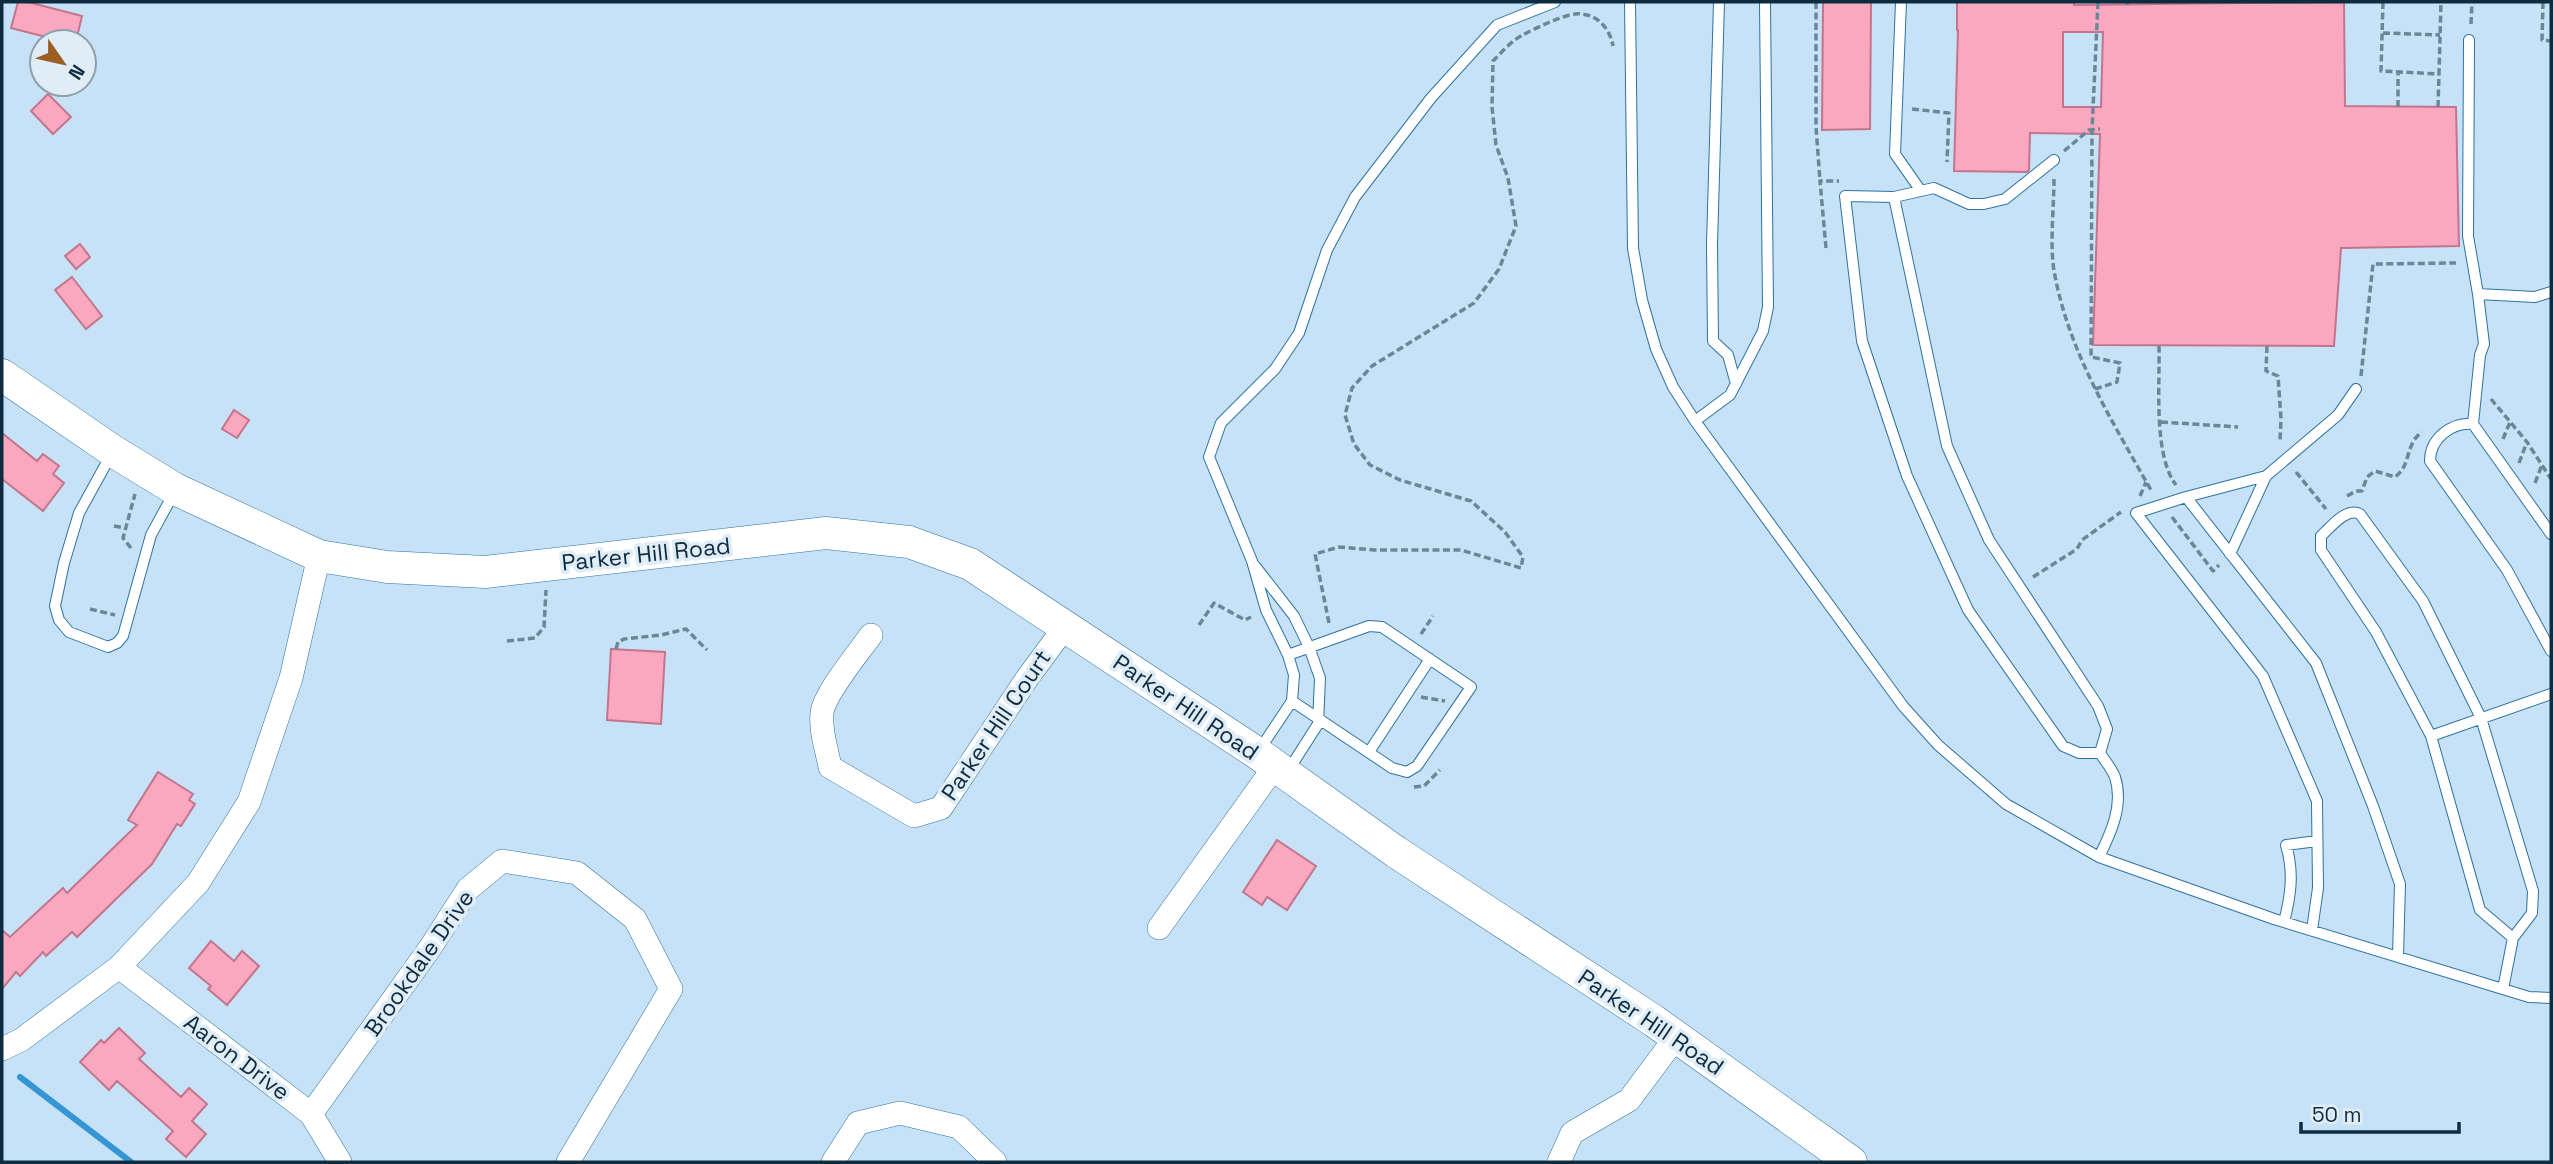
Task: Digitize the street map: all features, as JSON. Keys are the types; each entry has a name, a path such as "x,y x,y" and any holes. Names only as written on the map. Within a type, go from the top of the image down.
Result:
{"street":[{"name":"Parker Hill Road","path":"2,375 113,451 176,489 319,556 387,567 485,572 826,533 909,542 970,564 1273,765 1396,852 1654,1021 1851,1162"},
{"path":"2,1049 21,1040 119,967 198,883 249,802 291,678 319,556"},
{"name":"Parker Hill Court","path":"872,635 831,693 822,711 822,727 830,767 914,816 940,808 1065,627"},
{"name":"Parker Hill Road","path":"1159,928 1273,765"},
{"name":"Brookdale Drive","path":"311,1114 430,948 468,889 502,860 577,873 635,919 671,989 568,1162"},
{"name":"Aaron Drive","path":"119,967 311,1114 340,1162"},
{"path":"1559,1162 1572,1133 1629,1100 1675,1037"},
{"path":"833,1162 858,1123 900,1113 959,1127 995,1162"}],"lane":[{"path":"1273,765 1292,701 1294,675 1288,655 1266,610 1252,561 1209,457 1221,423 1275,369 1299,333 1327,250 1355,197 1431,98 1497,25 1555,2"},
{"path":"1630,2 1635,261 1642,300 1656,349 1673,387 1695,421 1903,706 1938,745 2006,804 2099,856 2284,922 2529,997 2551,998"},
{"path":"1719,2 1712,244 1713,341 1728,355 1736,384"},
{"path":"1695,421 1730,395 1763,331 1768,307 1765,2"},
{"path":"1900,2 1895,154 1921,191"},
{"path":"2469,40 2468,236 2484,344 2480,355 2473,424 2551,534"},
{"path":"2054,160 2005,199 1984,204 1969,204 1934,188 1894,197 1845,196 1862,341 1907,476 1968,610 2063,746 2079,753 2100,753"},
{"path":"1894,197 1947,446 1989,540 2098,706 2107,729 2100,753 2115,777 2117,802 2114,827 2099,856"},
{"path":"2478,295 2535,297 2551,292"},
{"path":"2230,554 2266,476 2338,415 2356,389"},
{"path":"2473,424 2463,423 2438,438 2430,450 2430,461 2507,570 2551,651"},
{"path":"113,451 79,513 64,563 55,606 59,620 69,632 108,647 123,636 150,535 176,489"},
{"path":"2266,476 2137,510 2263,676 2317,801 2318,888 2312,929"},
{"path":"2186,497 2316,663 2373,806 2400,884 2398,957"},
{"path":"2503,989 2513,938 2532,913 2533,891 2481,718 2423,601 2360,514 2355,511 2348,512 2321,536 2321,550 2376,632 2431,736 2480,910 2513,938"},
{"path":"1252,561 1294,616 1320,678 1318,724 1273,765"},
{"path":"1288,655 1369,626 1382,627 1471,687 1417,766 1407,772 1392,768 1292,701"},
{"path":"1369,752 1430,659"},
{"path":"2431,736 2551,694"},
{"path":"2284,922 2292,882 2286,845 2316,841"}],"path":[{"path":"1816,2 1815,127 1820,181"},
{"path":"2095,389 2118,382 2120,363 2091,357 2092,130 2098,2"},
{"path":"2383,2 2381,71 2439,74"},
{"path":"2438,107 2441,2"},
{"path":"2469,40 2472,2"},
{"path":"2543,2 2542,40 2551,41"},
{"path":"1334,638 1328,621 1315,554 1339,547 1374,550 1461,550 1521,568 1523,557 1505,532 1471,500 1400,480 1370,465 1354,444 1345,415 1352,388 1372,366 1474,303 1499,269 1516,226 1508,178 1496,145 1492,107 1493,61 1520,36 1574,13 1601,21 1611,34 1614,51"},
{"path":"2382,33 2440,35"},
{"path":"2398,72 2398,107"},
{"path":"1896,107 1949,113 1947,162"},
{"path":"2020,586 2077,549 2082,540 2145,506 2153,493 2095,389 2076,348 2054,275 2054,160 2089,130 2100,129"},
{"path":"2356,389 2364,370 2373,264 2472,263"},
{"path":"2159,346 2160,444 2169,476 2186,497"},
{"path":"2267,346 2266,370 2278,376 2282,462 2327,510 2335,505"},
{"path":"2475,406 2486,392 2527,442 2551,479"},
{"path":"2161,422 2238,427"},
{"path":"2343,499 2356,491 2362,491 2367,477 2375,471 2395,477 2401,473 2413,439 2423,432"},
{"path":"2138,500 2146,482"},
{"path":"2137,510 2152,517 2170,516 2213,571 2230,554"},
{"path":"114,526 126,528"},
{"path":"507,641 535,638 544,627 546,580"},
{"path":"1199,625 1214,603 1245,620 1266,610"},
{"path":"90,609 117,615"},
{"path":"1412,647 1433,616"},
{"path":"616,649 618,642 624,639 686,629 707,650"},
{"path":"1406,695 1447,701"}],"building":[{"path":"18,2 28,2 82,16 79,28 28,28 28,32 11,28"},
{"path":"1823,2 1871,2 1870,129 1822,130"},
{"path":"1957,2 2074,2 2074,5 2344,2 2345,106 2456,107 2459,246 2341,248 2334,346 2093,345 2100,134 2030,133 2027,172 1954,171","holes":["2063,32 2103,32 2101,107 2063,107"]},
{"path":"44,98 52,98 71,117 53,134 31,111"},
{"path":"80,244 90,257 76,269 65,256"},
{"path":"72,277 102,316 86,329 55,290"},
{"path":"234,410 249,420 237,438 222,429"},
{"path":"2,433 37,461 43,454 59,466 53,474 64,483 43,511 2,479"},
{"path":"611,649 665,652 661,724 607,720"},
{"path":"158,772 193,794 189,800 195,804 181,826 177,824 152,864 77,937 72,932 46,956 43,952 20,976 16,972 2,989 2,930 10,937 63,888 67,893 137,825 128,820"},
{"path":"1277,840 1316,866 1287,910 1267,897 1262,905 1243,892"},
{"path":"211,941 234,961 242,951 259,966 227,1005 208,989 211,986 189,968"},
{"path":"119,1028 145,1053 139,1059 181,1097 189,1088 207,1104 192,1121 206,1134 186,1157 166,1139 173,1131 117,1081 109,1090 80,1062 101,1040 104,1043"}],"waterway":[{"path":"20,1077 131,1162"}]}
